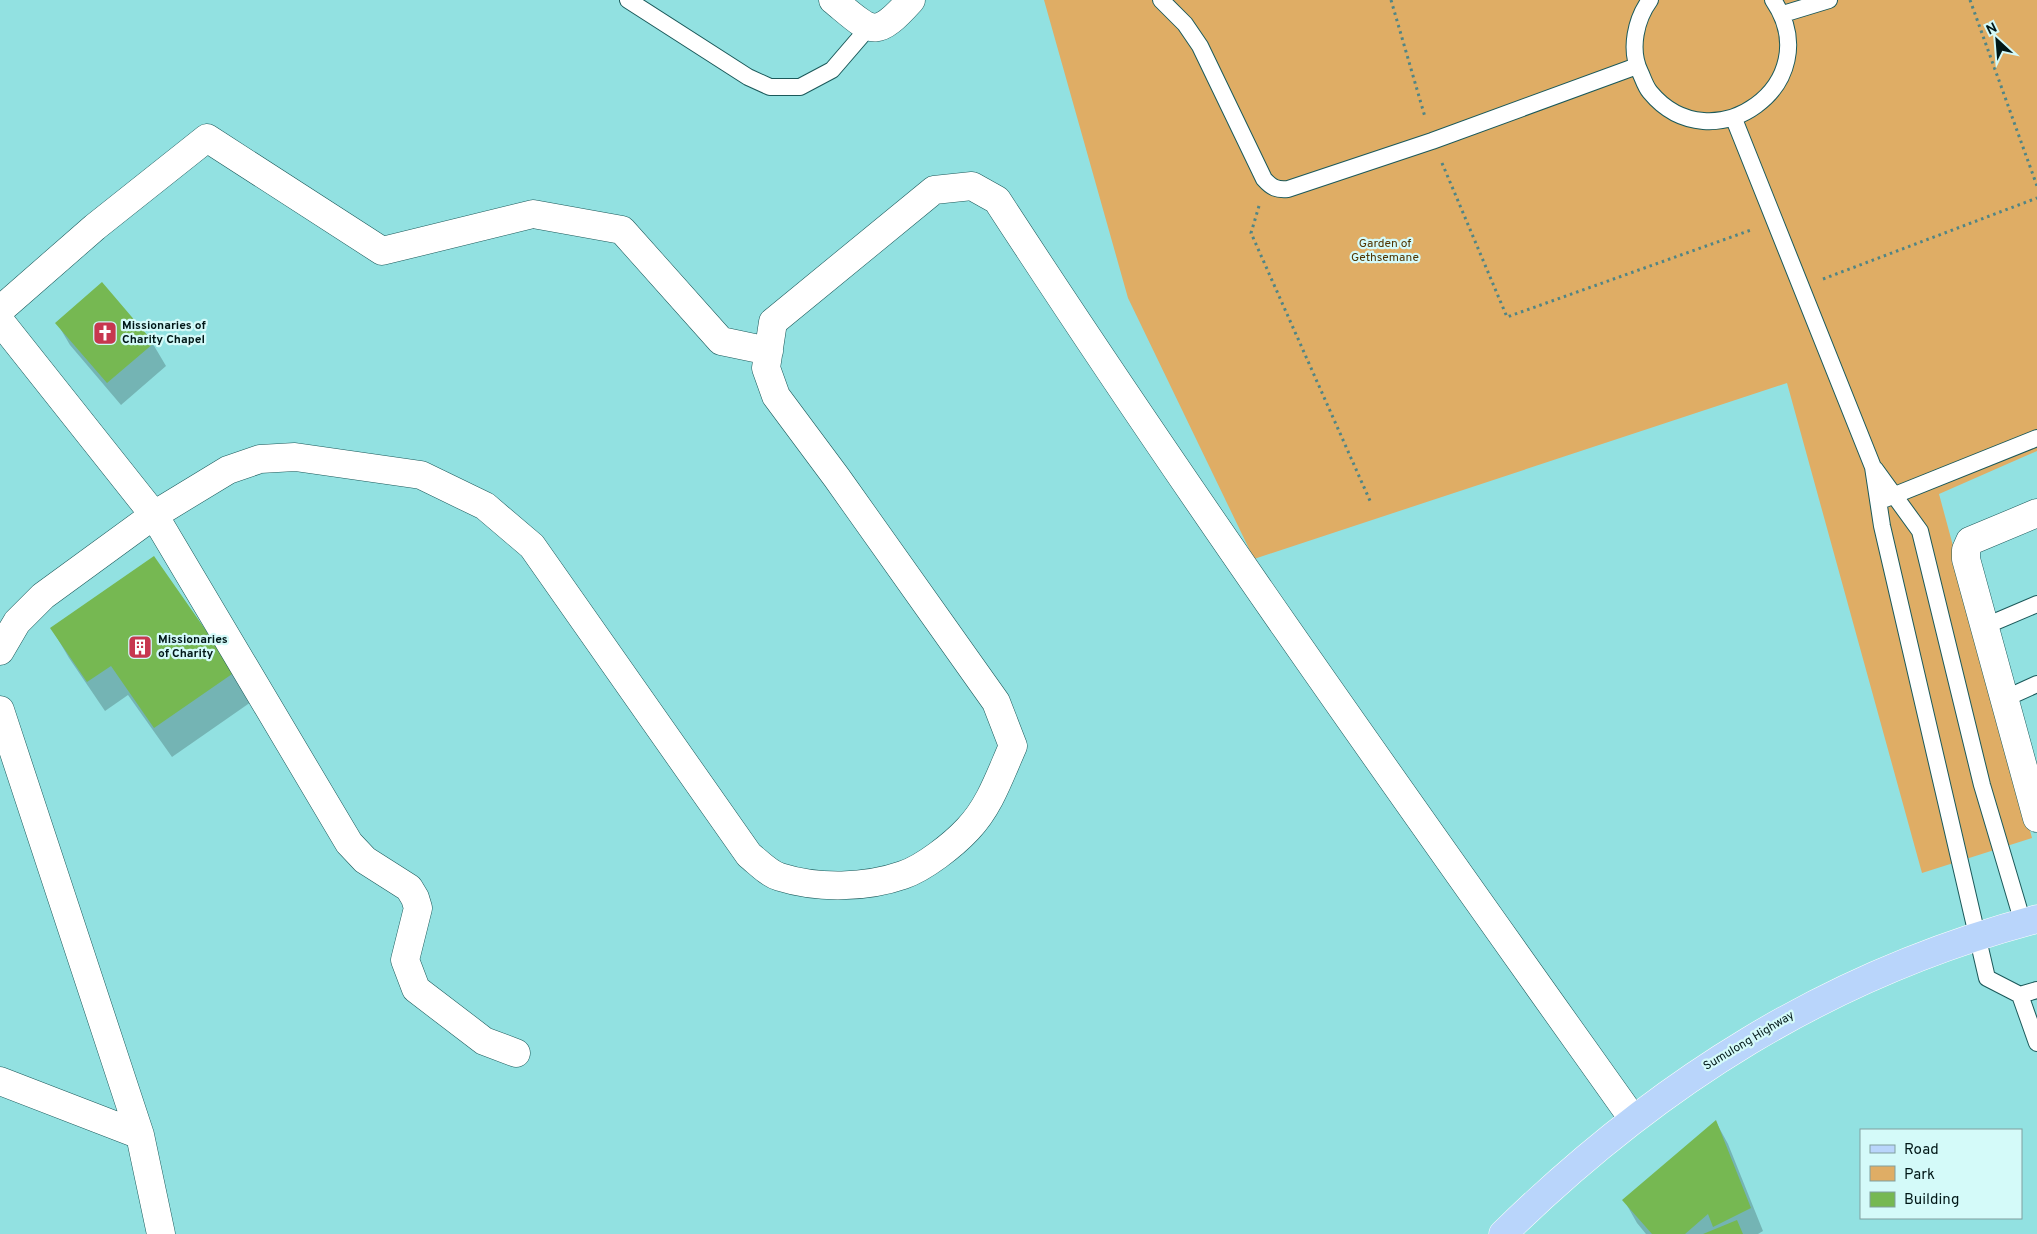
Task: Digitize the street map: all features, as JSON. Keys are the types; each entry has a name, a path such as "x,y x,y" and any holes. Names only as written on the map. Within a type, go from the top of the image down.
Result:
{"main road":[{"name":"Sumulong Highway","path":"1503,1234 1633,1119 1709,1064 1805,1007 1863,979 1978,936 2030,921"}],"street":[{"path":"833,0 869,27 886,25 911,0"},
{"path":"0,310 95,227 207,138 382,251 533,214 622,230 721,341 768,351"},
{"path":"0,651 17,622 43,596 154,515 228,470 252,462 278,457 312,458 421,475 485,506 532,546 749,855 778,877 817,885 862,884 904,874 941,852 968,829 986,806 1013,746 996,702 837,478 776,396 766,368 773,322 934,190 972,186 996,200 1102,361 1286,629 1633,1119"},
{"path":"0,321 154,515 349,844 365,860 409,888 418,908 406,960 416,989 484,1040 516,1053"},
{"path":"2037,513 1970,541 1966,550 1966,559 2004,699 2030,766 2037,818"},
{"path":"0,710 140,1135 161,1234"},
{"path":"0,1081 140,1135"}],"lane":[{"path":"628,0 748,78 770,87 800,87 832,70 869,27"},
{"path":"1161,0 1185,24 1200,46 1264,179 1270,186 1279,190 1288,189 1432,141 1637,66"},
{"path":"1650,0 1642,11 1634,38 1637,66 1649,91 1670,110 1701,122 1734,119 1764,102 1783,75 1789,43 1783,14 1774,0"},
{"path":"1783,14 1829,0"},
{"path":"1734,119 1873,467 1882,526 1987,978 2020,995 2037,1043"},
{"path":"1878,502 2037,438"},
{"path":"1873,467 1920,531 1982,784 2030,921"},
{"path":"1984,627 2037,604"},
{"path":"2004,699 2037,684"},
{"path":"2020,995 2037,990"}],"path":[{"path":"1392,0 1432,141 1507,317 1775,221"},
{"path":"1970,0 2037,186"},
{"path":"1270,186 1256,209 1251,233 1371,503"},
{"path":"1802,288 2037,198"}],"green space":[{"name":"Garden of Gethsemane","path":"1044,0 2037,0 2037,451 1939,494 2032,838 1922,873 1787,383 1254,559 1128,298"}],"building":[{"name":"Missionaries of Charity Chapel","path":"102,282 154,343 107,383 55,323"},
{"name":"Missionaries of Charity","path":"154,556 235,672 154,728 111,666 87,682 50,628"},
{"path":"1716,1120 1751,1208 1713,1227 1708,1214 1685,1234 1652,1234 1622,1200"},
{"path":"1737,1220 1743,1234 1703,1234"}],"place":[{"name":"Missionaries of Charity Chapel","path":"105,333"},
{"name":"Missionaries of Charity","path":"140,647"}]}
